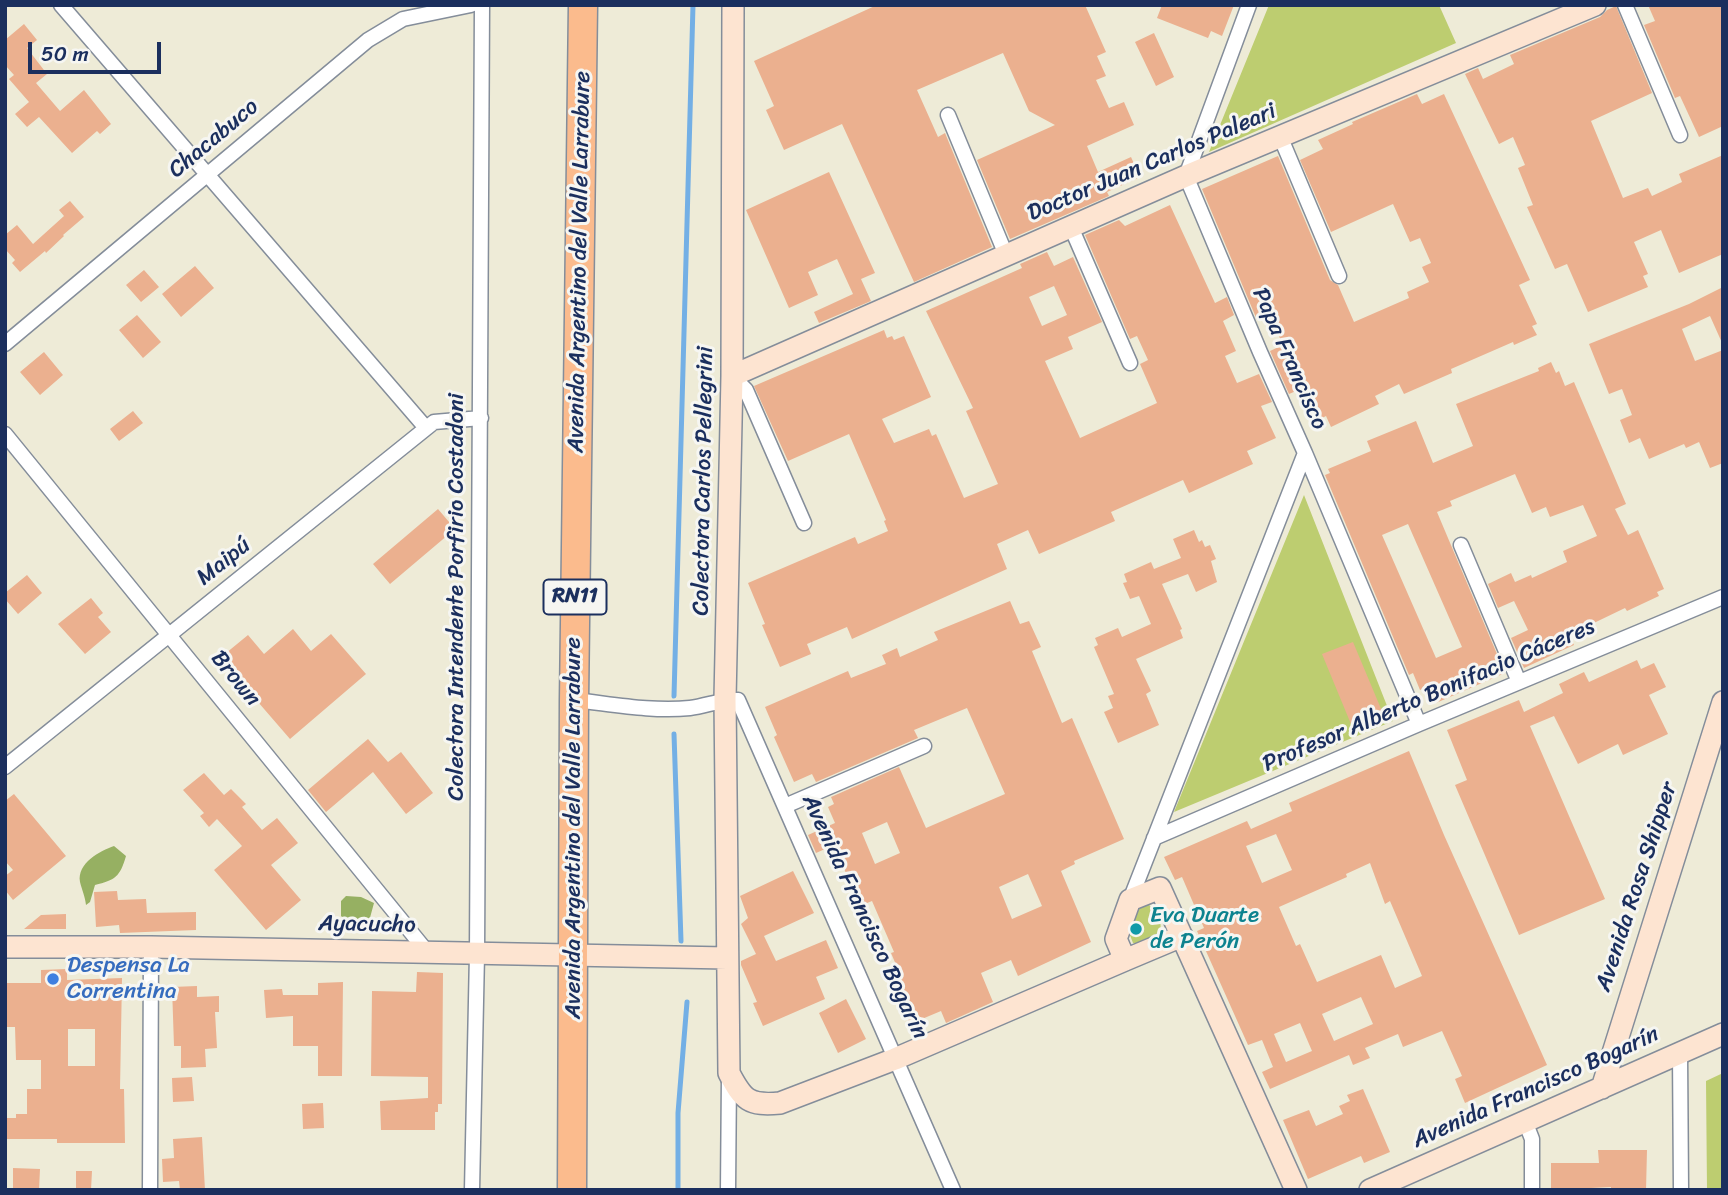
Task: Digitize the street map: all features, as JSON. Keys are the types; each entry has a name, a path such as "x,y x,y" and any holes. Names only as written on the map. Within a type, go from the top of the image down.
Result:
{"highway":[{"name":"Avenida Argentino del Valle Larrabure","path":"572,1190 574,700 583,5"}],"street":[{"path":"61,5 426,428"},
{"name":"Chacabuco","path":"5,344 368,40 403,19 471,5"},
{"name":"Colectora Intendente Porfirio Costadoni","path":"472,1190 477,954 482,5"},
{"name":"Colectora Carlos Pellegrini","path":"729,1073 725,699 732,376 733,5"},
{"path":"1186,176 1249,5"},
{"name":"Doctor Juan Carlos Paleari","path":"732,376 1186,176 1595,5"},
{"path":"1625,5 1680,135"},
{"path":"948,115 1006,254"},
{"path":"1280,136 1339,276"},
{"name":"Papa Francisco","path":"1130,900 1305,453 1259,352 1186,176"},
{"path":"1071,227 1130,363"},
{"path":"732,376 746,390 804,523"},
{"name":"Maipú","path":"5,767 434,422 481,418"},
{"name":"Brown","path":"5,434 428,953"},
{"path":"1305,453 1419,724"},
{"path":"1461,545 1519,682"},
{"name":"Profesor Alberto Bonifacio Cáceres","path":"1154,838 1723,597"},
{"path":"574,700 655,708 690,708 725,699"},
{"name":"Avenida Francisco Bogarín","path":"725,699 738,700 895,1059 1182,936"},
{"name":"Avenida Rosa Shipper","path":"1602,1087 1723,702"},
{"path":"785,806 924,746"},
{"path":"1147,859 1296,1190"},
{"path":"1125,960 1116,939 1130,900 1160,888"},
{"name":"Ayacucho","path":"8,944 727,958"},
{"path":"150,1190 151,947"},
{"name":"Avenida Francisco Bogarín","path":"1370,1190 1723,1034"},
{"path":"1680,1053 1681,1190"},
{"path":"729,1073 748,1102 765,1105 780,1103 895,1059 953,1190"},
{"path":"728,1190 729,1073"},
{"path":"1525,1121 1532,1139 1532,1190"}],"green space":[{"path":"1269,5 1439,5 1456,43 1209,152"},
{"path":"1304,495 1393,721 1174,812"},
{"path":"114,846 126,856 121,869 112,879 95,885 90,902 86,905 80,882 82,869 96,855"},
{"path":"346,896 361,897 374,903 368,925 354,928 341,916 341,901"},
{"path":"1148,904 1160,915 1161,934 1145,944 1133,943 1128,930 1136,907"},
{"path":"1723,1073 1723,1190 1707,1190 1706,1081"}],"building":[{"path":"877,5 1085,5 1106,52 1097,56 1106,76 1096,80 1109,108 1124,102 1134,125 1087,146 1098,172 1131,157 1140,177 1107,192 1109,196 1010,239 977,160 1055,125 1029,111 1003,53 917,90 938,137 945,133 992,247 914,282 842,124 784,150 766,110 774,106 754,61"},
{"path":"1162,5 1234,5 1222,36 1211,31 1208,38 1157,18"},
{"path":"1648,5 1723,5 1723,126 1699,137 1680,96 1675,98 1644,25 1655,21"},
{"path":"1616,6 1652,93 1591,121 1623,198 1648,188 1652,196 1682,182 1679,174 1723,155 1723,254 1679,273 1661,230 1634,242 1648,274 1643,276 1648,287 1588,312 1567,264 1555,269 1527,207 1533,205 1518,168 1525,165 1513,137 1499,144 1465,74 1478,68 1483,79 1514,64 1510,55 1600,17"},
{"path":"24,24 37,40 27,48 47,74 36,83 60,111 84,90 111,124 100,134 97,131 72,153 39,117 27,127 15,114 29,102 9,79 14,75 5,65 5,40"},
{"path":"1154,33 1174,77 1156,86 1135,42"},
{"path":"1417,94 1422,104 1444,94 1530,280 1519,285 1537,324 1532,326 1537,335 1514,345 1513,342 1451,369 1452,373 1404,394 1399,384 1375,396 1379,404 1331,427 1326,416 1311,424 1296,391 1289,394 1270,351 1283,345 1269,314 1257,320 1202,189 1278,156 1330,280 1338,285 1354,322 1409,298 1407,292 1429,282 1422,267 1431,263 1420,238 1410,242 1393,204 1331,232 1300,160 1323,149 1318,140"},
{"path":"829,172 875,273 861,279 871,301 819,323 814,312 853,294 837,259 808,272 818,295 789,308 746,210"},
{"path":"70,201 84,217 46,253 45,251 20,272 12,263 15,260 5,249 5,235 17,225 33,244 64,216 59,210"},
{"path":"1170,205 1215,303 1227,297 1234,315 1223,321 1236,351 1225,356 1237,383 1259,374 1272,402 1261,406 1276,438 1247,451 1253,464 1189,493 1183,480 1111,512 1115,521 1039,554 1028,530 997,544 1007,569 852,639 847,627 807,644 811,654 780,667 748,583 855,537 858,544 888,531 884,521 886,520 849,434 788,461 754,386 884,330 887,338 892,336 894,340 904,336 931,397 882,419 894,443 929,429 932,436 936,434 964,498 998,484 966,411 973,408 926,311 1022,268 1020,264 1047,252 1054,266 1073,257 1102,322 1068,337 1073,349 1045,361 1080,438 1157,403 1140,364 1148,360 1137,336 1130,339 1085,235 1119,220 1125,226","holes":["1054,286 1067,315 1042,326 1029,297"]},
{"path":"195,266 214,288 181,317 162,294"},
{"path":"144,270 159,287 141,302 126,285"},
{"path":"1723,287 1723,345 1710,316 1682,329 1695,361 1723,350 1723,463 1710,468 1699,442 1686,448 1684,444 1649,459 1640,438 1629,443 1620,420 1632,415 1622,389 1609,394 1589,344 1689,304"},
{"path":"137,315 161,342 143,358 119,330"},
{"path":"44,352 63,375 40,395 20,372"},
{"path":"1551,362 1556,373 1559,371 1565,386 1574,382 1626,504 1615,509 1628,535 1638,530 1664,589 1657,592 1659,596 1627,611 1625,608 1569,635 1574,645 1524,668 1511,638 1528,630 1514,601 1498,608 1488,584 1511,573 1515,582 1531,575 1532,578 1567,562 1563,551 1597,536 1583,505 1550,517 1546,507 1532,513 1515,474 1450,501 1452,506 1437,512 1505,673 1436,703 1429,686 1420,690 1413,673 1409,675 1325,475 1330,473 1328,469 1371,451 1367,441 1416,421 1433,463 1473,446 1456,404 1539,371 1538,368","holes":["1408,524 1462,647 1436,658 1382,535"]},
{"path":"133,411 143,423 119,441 110,429"},
{"path":"438,509 455,529 390,584 373,564"},
{"path":"1194,530 1199,542 1202,540 1205,547 1210,545 1216,559 1211,561 1217,582 1196,592 1188,574 1162,584 1182,629 1183,638 1136,659 1151,691 1146,694 1159,725 1118,743 1104,712 1113,708 1108,696 1114,694 1094,647 1098,645 1095,638 1118,628 1122,637 1151,624 1139,596 1130,599 1123,583 1127,582 1124,574 1151,562 1154,569 1181,558 1173,539"},
{"path":"27,575 42,593 18,614 5,599 5,593"},
{"path":"91,598 103,613 98,617 111,632 85,654 58,624"},
{"path":"1010,601 1020,624 1029,621 1041,647 1032,651 1062,723 1072,718 1124,839 1074,861 1075,864 1061,871 1091,942 1018,976 1011,960 981,973 993,1002 946,1023 941,1011 910,1024 887,971 897,967 891,953 894,952 872,901 860,906 834,845 816,853 808,835 835,823 828,807 834,804 831,797 899,767 926,828 1005,794 967,708 914,730 918,738 816,782 812,774 794,782 774,737 777,735 765,707 848,671 851,678 886,664 882,655 897,648 900,657 938,640 934,632","holes":["887,822 900,853 875,864 862,833","1028,874 1042,906 1012,919 999,887"]},
{"path":"293,629 311,651 331,634 366,674 290,739 220,658 248,635 264,654"},
{"path":"1353,642 1384,716 1353,729 1322,654"},
{"path":"1637,660 1641,669 1654,663 1666,687 1649,695 1668,734 1623,755 1618,744 1578,764 1554,716 1530,726 1605,899 1519,935 1455,785 1467,780 1447,730 1519,700 1524,712 1563,693 1559,684 1584,672 1589,682"},
{"path":"368,739 388,762 401,752 433,793 406,814 373,772 326,812 308,790"},
{"path":"1409,751 1547,1065 1465,1103 1455,1079 1462,1076 1442,1031 1403,1047 1398,1034 1365,1048 1370,1058 1353,1065 1349,1055 1270,1089 1262,1072 1273,1067 1262,1040 1248,1045 1197,931 1204,928 1182,877 1175,880 1164,857 1247,821 1251,829 1292,811 1289,803","holes":["1276,834 1292,870 1262,883 1246,846","1370,863 1385,904 1390,901 1422,976 1395,988 1381,955 1317,982 1300,944 1296,946 1279,907 1347,877 1346,874","1361,997 1373,1024 1334,1041 1322,1014","1300,1023 1312,1051 1286,1062 1274,1034"]},
{"path":"204,773 224,795 231,789 246,804 242,807 262,830 277,818 298,843 271,865 301,900 266,930 214,870 242,846 217,819 209,827 200,816 204,813 183,790"},
{"path":"14,794 66,856 13,900 5,890 5,876 13,870 5,861 5,801"},
{"path":"793,871 814,913 764,936 776,961 826,940 838,968 816,977 825,999 763,1026 753,1003 757,1002 741,965 741,961 756,954 741,924 748,918 740,896"},
{"path":"117,891 118,900 146,899 147,913 196,912 196,930 120,933 119,925 96,927 94,892"},
{"path":"66,914 66,929 24,929 41,915"},
{"path":"67,969 67,980 122,978 120,1089 124,1089 125,1143 57,1143 57,1139 5,1139 5,1118 27,1114 27,1089 41,1089 41,1060 16,1060 15,1027 5,1027 5,983 41,983 41,970","holes":["68,1029 95,1029 95,1066 68,1066"]},
{"path":"417,972 443,973 442,1104 438,1104 438,1112 435,1112 435,1130 381,1130 380,1101 428,1098 428,1077 371,1076 372,991 416,992"},
{"path":"343,982 342,1076 318,1076 318,1046 293,1046 293,1016 266,1018 264,990 282,989 283,995 318,995 318,983"},
{"path":"197,986 197,997 219,996 219,1012 215,1012 217,1048 205,1049 206,1067 181,1068 181,1046 174,1046 172,987"},
{"path":"846,999 866,1039 838,1053 819,1013"},
{"path":"192,1077 194,1101 173,1102 172,1078"},
{"path":"1363,1089 1390,1152 1364,1163 1361,1156 1308,1179 1283,1120 1309,1110 1316,1126 1343,1114 1339,1106 1350,1101 1347,1095"},
{"path":"323,1103 324,1128 303,1129 302,1104"},
{"path":"202,1137 205,1190 180,1190 179,1181 163,1182 162,1159 174,1158 173,1139"},
{"path":"1598,1150 1647,1150 1646,1190 1611,1190 1611,1187 1551,1190 1551,1163 1599,1163"},
{"path":"13,1168 40,1169 39,1190 13,1190"},
{"path":"76,1171 92,1171 91,1190 76,1190"}],"waterway":[{"path":"674,696 693,5"},
{"path":"674,734 681,941"},
{"path":"678,1190 678,1113 687,1002"}],"place":[{"name":"Eva Duarte de Perón","path":"1136,929"},
{"name":"Despensa La Correntina","path":"53,979"}]}
